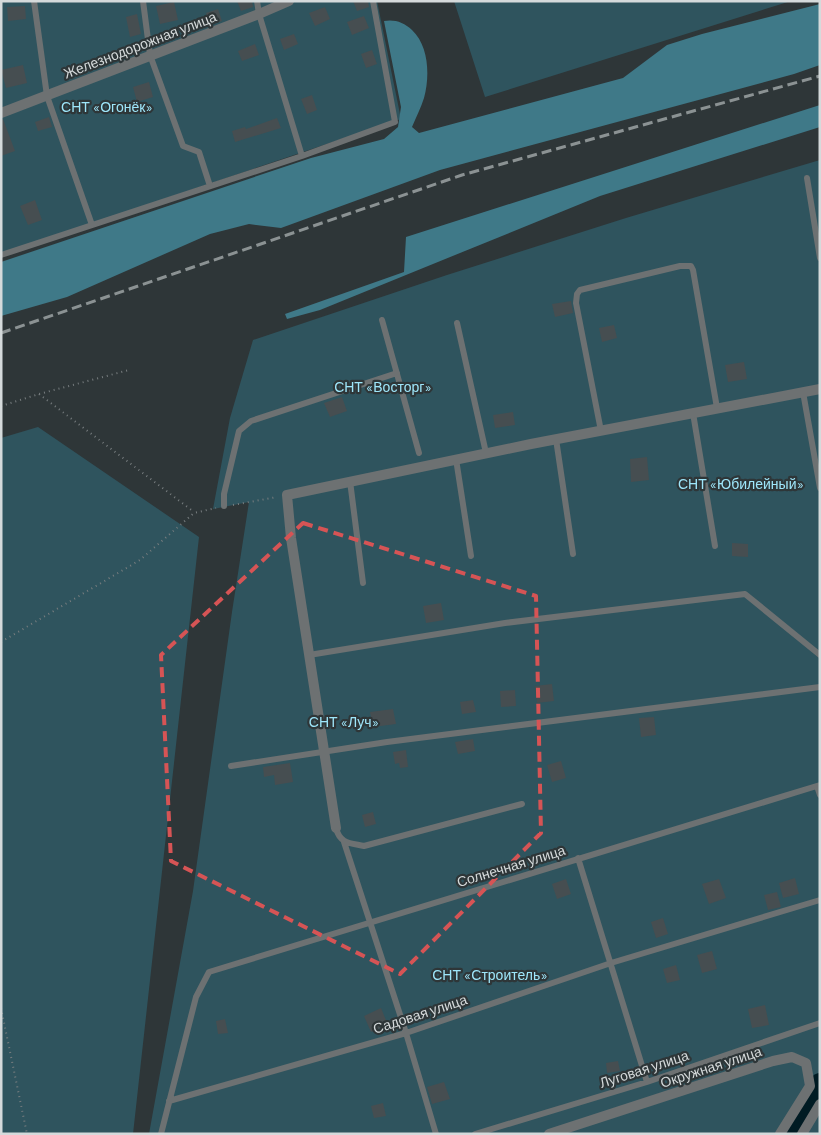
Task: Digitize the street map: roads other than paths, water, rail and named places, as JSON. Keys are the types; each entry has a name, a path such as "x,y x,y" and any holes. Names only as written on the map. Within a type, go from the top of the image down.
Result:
{"street":[{"name":"Железнодорожная улица","path":"1,113 289,1"},
{"path":"336,828 291,538 287,495 601,430 820,389"},
{"name":"Окружная улица","path":"550,1134 569,1131 773,1061 792,1057 806,1063 810,1086 780,1134"},
{"path":"802,1134 820,1104"}],"lane":[{"path":"34,1 42,70 48,96 92,225"},
{"path":"143,1 150,55 183,146 199,152 210,186"},
{"path":"257,1 259,14 302,156"},
{"path":"1,255 302,156 395,122 373,1"},
{"path":"807,178 820,258"},
{"path":"601,430 576,303 577,294 580,290 680,266 691,266 693,270 717,408"},
{"path":"382,320 419,453"},
{"path":"457,323 486,453"},
{"path":"224,506 224,494 239,431 251,421 397,373"},
{"path":"803,392 820,488"},
{"path":"693,413 715,546"},
{"path":"556,439 573,554"},
{"path":"456,459 471,556"},
{"path":"350,482 363,583"},
{"path":"309,655 505,623 745,594 820,655"},
{"path":"231,766 387,742 820,687"},
{"path":"818,785 820,795"},
{"name":"Солнечная улица","path":"169,1101 196,997 209,972 818,785"},
{"path":"344,842 364,846 522,804"},
{"path":"336,828 338,836 344,842 406,1033 436,1134"},
{"path":"578,858 647,1082"},
{"name":"Садовая улица","path":"169,1101 406,1033 611,963 820,900"},
{"name":"Луговая улица","path":"475,1134 647,1082 820,1023"},
{"path":"161,1134 169,1101"}],"waterway":[{"path":"789,1134 820,1083"}],"railway":[{"path":"1,333 462,175 820,76"}],"park label":[{"name":"СНТ «Огонёк»","path":"107,107"},
{"name":"СНТ «Восторг»","path":"383,387"},
{"name":"СНТ «Юбилейный»","path":"741,484"},
{"name":"СНТ «Луч»","path":"344,722"},
{"name":"СНТ «Строитель»","path":"490,975"}]}
